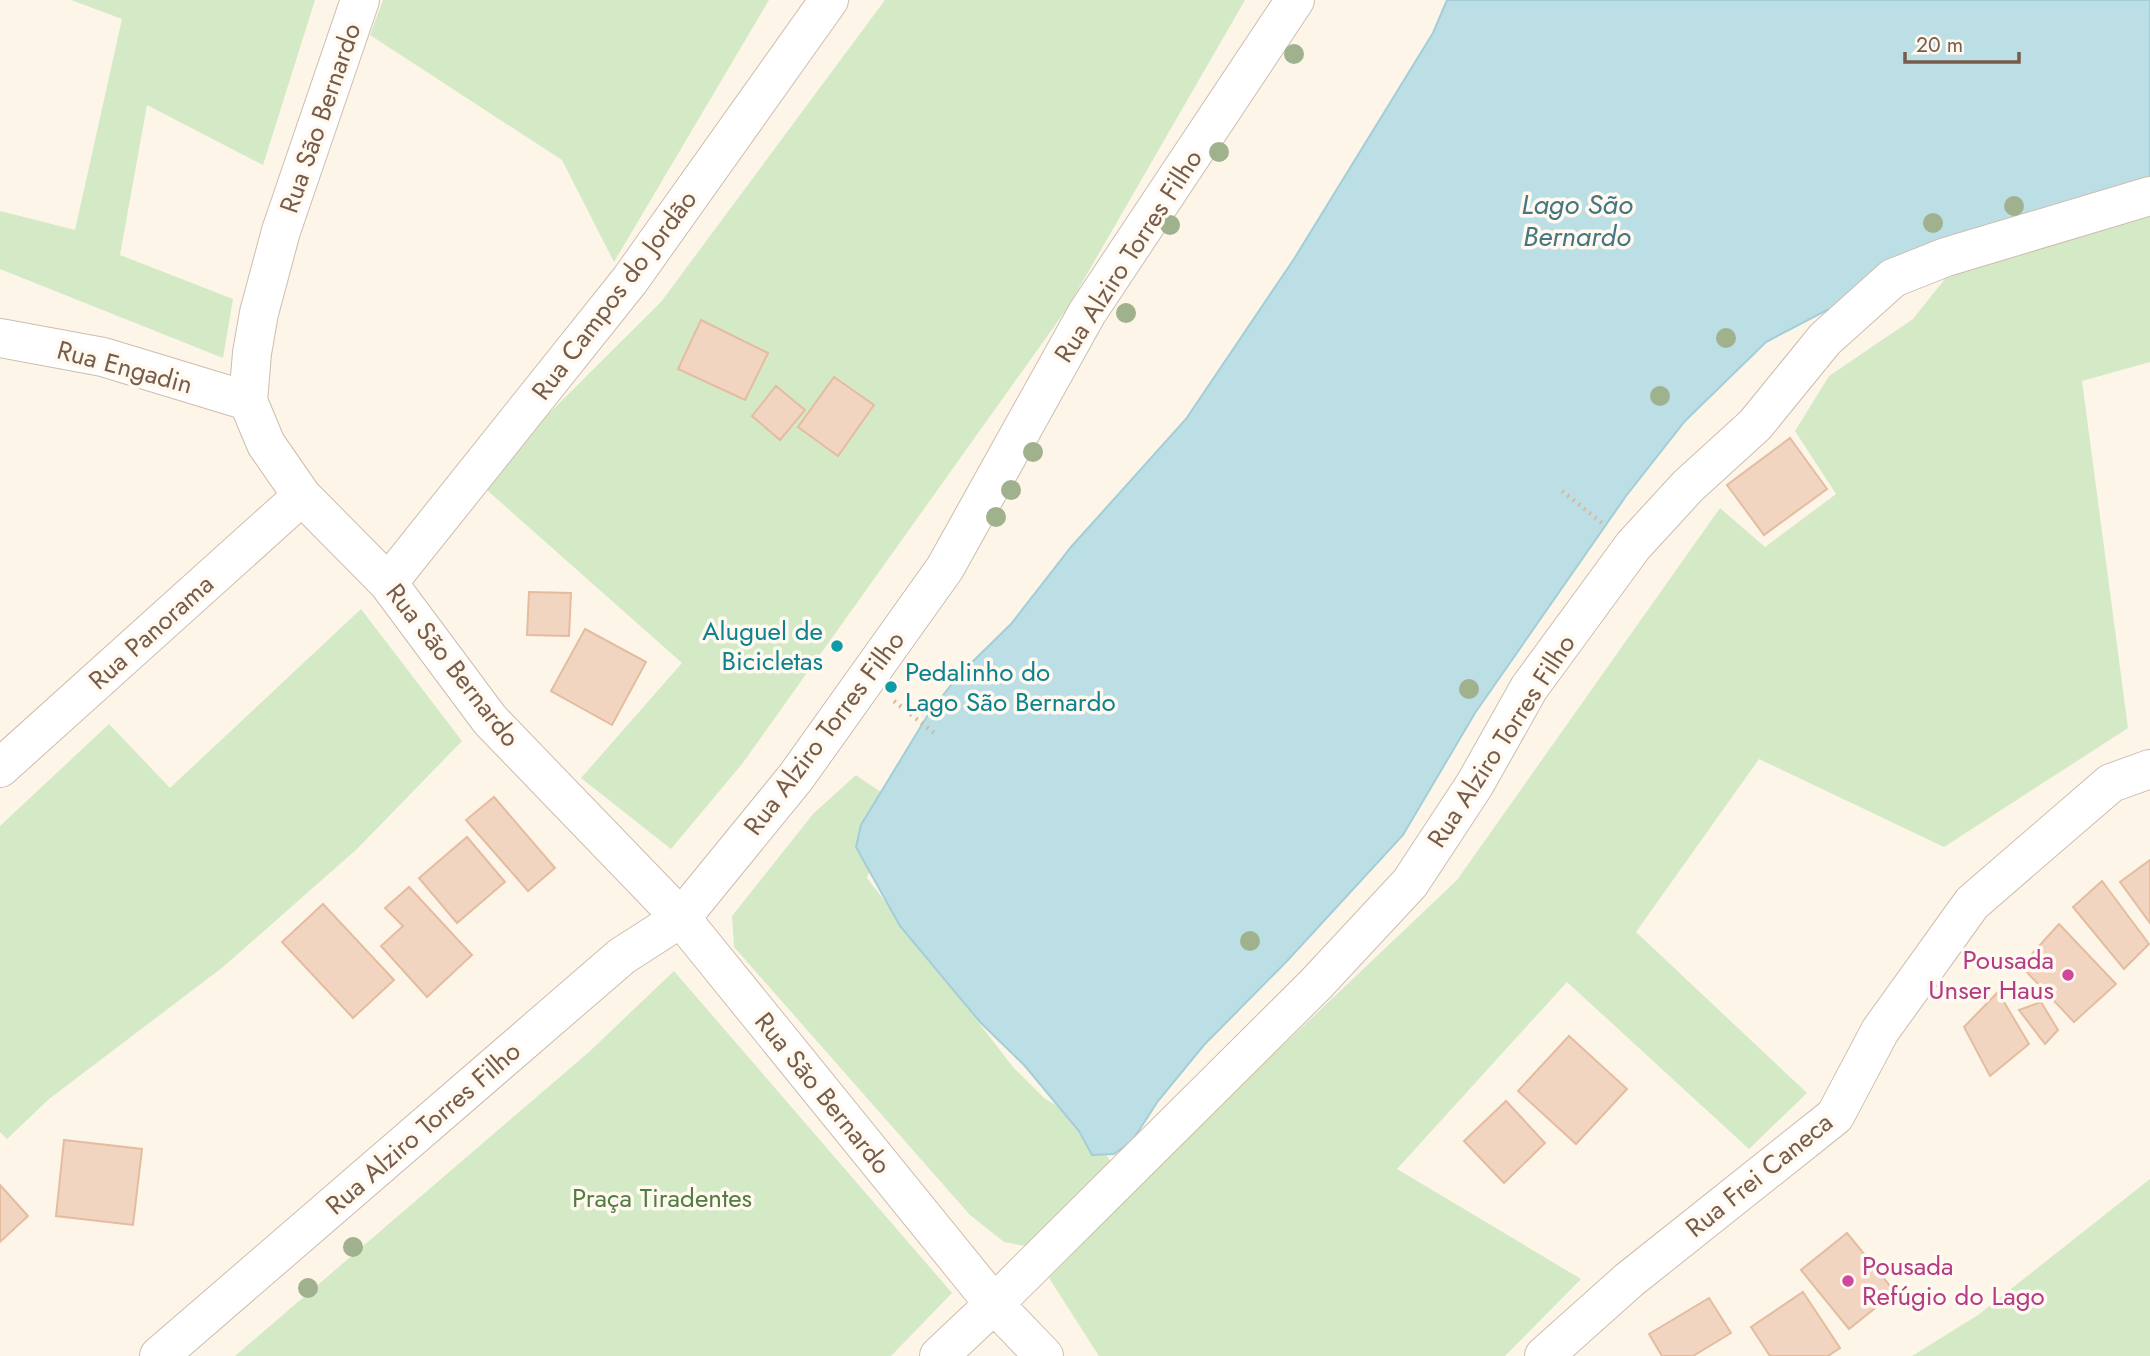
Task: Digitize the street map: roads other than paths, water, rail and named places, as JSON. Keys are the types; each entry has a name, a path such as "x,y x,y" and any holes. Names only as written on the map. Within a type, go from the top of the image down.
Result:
{"street":[{"name":"Rua São Bernardo","path":"360,0 281,231 259,313 248,401 267,444 302,496 388,583 491,720 681,918 994,1304 1044,1356"},
{"name":"Rua Campos do Jordão","path":"388,583 630,281 829,0"},
{"name":"Rua Alziro Torres Filho","path":"159,1356 622,956 681,918 796,776 945,568 1087,313 1295,0"},
{"name":"Rua Alziro Torres Filho","path":"939,1356 1316,984 1410,883 1475,784 1530,688 1633,546 1688,486 1755,425 1825,339 1893,278 1946,257 2150,196"},
{"name":"Rua Engadin","path":"0,338 103,357 248,401"},
{"name":"Rua Panorama","path":"0,768 302,496"},
{"name":"Rua Frei Caneca","path":"1544,1356 1629,1280 1835,1116 1880,1031 1972,903 2111,783 2150,769"}],"water":[{"name":"Lago São Bernardo","path":"1447,0 2150,0 2150,203 2004,243 1899,296 1827,310 1766,342 1685,421 1626,496 1475,713 1403,835 1287,961 1204,1045 1158,1101 1132,1141 1114,1154 1092,1155 1079,1131 1025,1066 980,1022 900,926 856,847 861,825 929,713 959,675 1011,624 1071,547 1186,419 1294,259 1433,33"}],"place":[{"name":"Aluguel de Bicicletas","path":"837,646"},
{"name":"Pedalinho do Lago São Bernardo","path":"891,687"},
{"name":"Pousada Unser Haus","path":"2068,975"},
{"name":"Pousada Refúgio do Lago","path":"1848,1281"}],"park label":[{"name":"Praça Tiradentes","path":"662,1198"}]}
